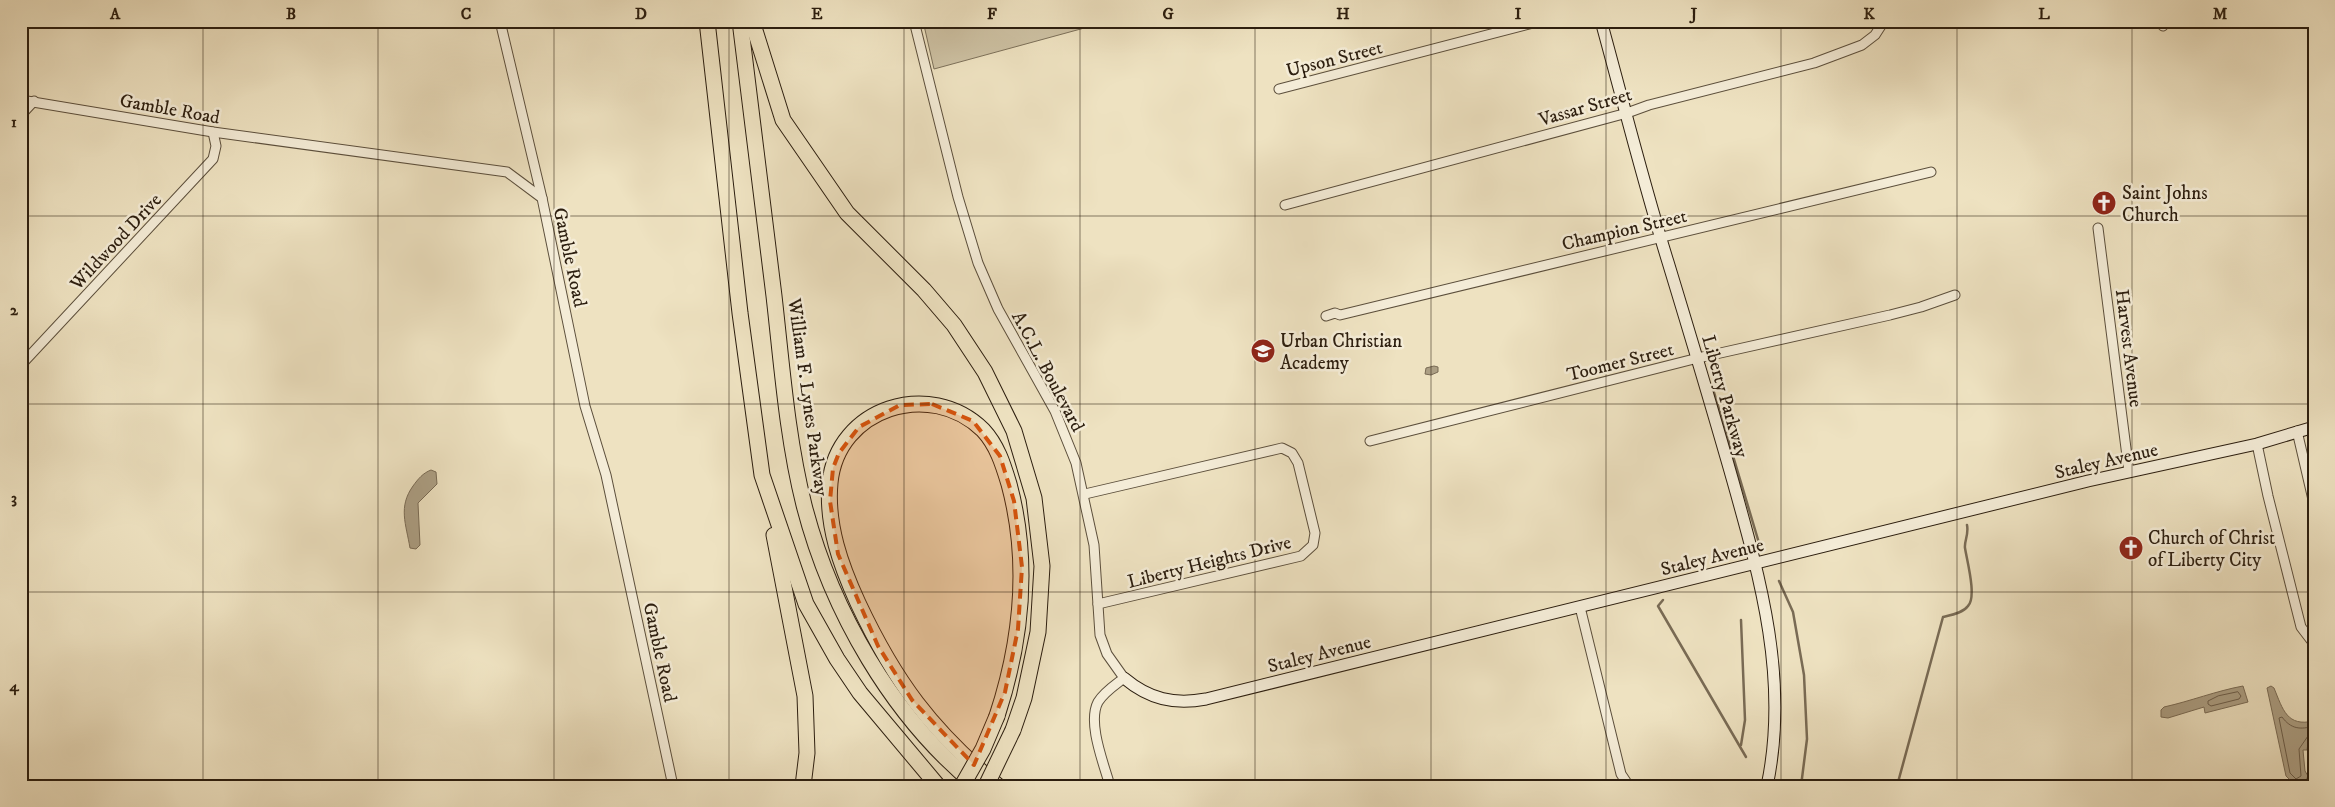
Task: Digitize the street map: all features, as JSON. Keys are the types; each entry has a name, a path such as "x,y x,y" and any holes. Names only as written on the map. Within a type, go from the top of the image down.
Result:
{"highway":[{"path":"707,21 740,314 762,475 805,696 807,753 803,786"},
{"name":"William F. Lynes Parkway","path":"740,21 793,448 812,534 832,589 871,663 923,732 956,768 977,786"},
{"path":"752,21 783,120 847,213 924,290 954,324 985,372 1014,431 1034,498 1042,566 1038,632 1024,698 1013,730 986,786"},
{"path":"962,786 982,749 997,716 1012,661 1018,629 1022,567 1020,534 1014,501 1000,456 984,431 973,421 947,408 932,404 916,403 885,410 859,426 848,438 833,468 830,484 831,518 844,572 878,646 908,694 962,755 998,786"},
{"path":"762,475 806,604 815,620 860,693 938,786"}],"street":[{"path":"500,21 542,198"},
{"name":"A.C.L. Boulevard","path":"914,21 958,197 978,263 998,309 1055,411 1072,450 1084,494 1094,545 1099,627 1103,644 1112,663 1124,678"},
{"name":"Upson Street","path":"1279,89 1541,21"},
{"name":"Liberty Parkway","path":"1601,21 1660,237 1698,358 1756,563 1775,676 1776,720 1767,786"},
{"name":"Vassar Street","path":"1285,205 1627,113 1649,104 1822,60 1862,45 1875,35 1884,21"},
{"name":"Gamble Road","path":"21,100 213,132 507,172 542,198 585,406 606,475 673,786"},
{"path":"21,115 34,102"},
{"name":"Wildwood Drive","path":"21,366 213,159 216,146 213,132"},
{"name":"Champion Street","path":"1326,316 1335,313 1340,315 1931,172"},
{"name":"Harvest Avenue","path":"2098,228 2129,472"},
{"name":"Toomer Street","path":"1370,441 1698,358 1921,307 1955,295"},
{"name":"Staley Avenue","path":"1124,678 1139,690 1157,698 1173,702 1193,701 2129,472 2257,444 2314,427"},
{"path":"2297,431 2314,504"},
{"path":"2257,444 2301,627 2314,644"},
{"name":"Liberty Heights Drive","path":"1084,494 1282,448 1296,458 1315,534 1314,545 1301,556 1098,604"},
{"path":"1580,607 1621,774 1629,786"},
{"path":"1110,786 1095,729 1094,713 1101,699 1124,678"}],"highlighted area":[{"path":"932,404 973,421 1000,456 1014,501 1022,567 1018,629 1005,692 974,765 912,700 878,646 838,554 830,501 833,468 839,453 859,427 900,405"}],"shaded area":[{"path":"923,21 1110,21 934,69"}],"water":[{"path":"1438,367 1438,372 1431,375 1425,374 1426,368"},
{"path":"431,470 436,472 437,484 418,503 420,545 416,549 410,548 404,516 406,501 408,494 417,481"},
{"path":"2243,686 2248,702 2205,713 2204,707 2168,718 2161,717 2161,710 2164,707"},
{"path":"2271,686 2274,688 2287,715 2298,721 2314,721 2314,737 2308,743 2307,750 2303,750 2305,771 2308,776 2306,780 2295,785 2286,776 2267,688"}],"waterway":[{"path":"1713,389 1759,543"},
{"path":"1897,786 1943,617 1963,610 1971,601 1972,587 1965,548 1967,525"},
{"path":"1779,581 1793,612 1804,675 1807,739 1801,786"},
{"path":"1663,600 1658,606 1746,757"},
{"path":"1741,620 1745,720 1741,745"}],"place":[{"name":"Saint Johns Church","path":"2104,203"},
{"name":"Urban Christian Academy","path":"1263,351"},
{"name":"Church of Christ of Liberty City","path":"2131,548"}]}
